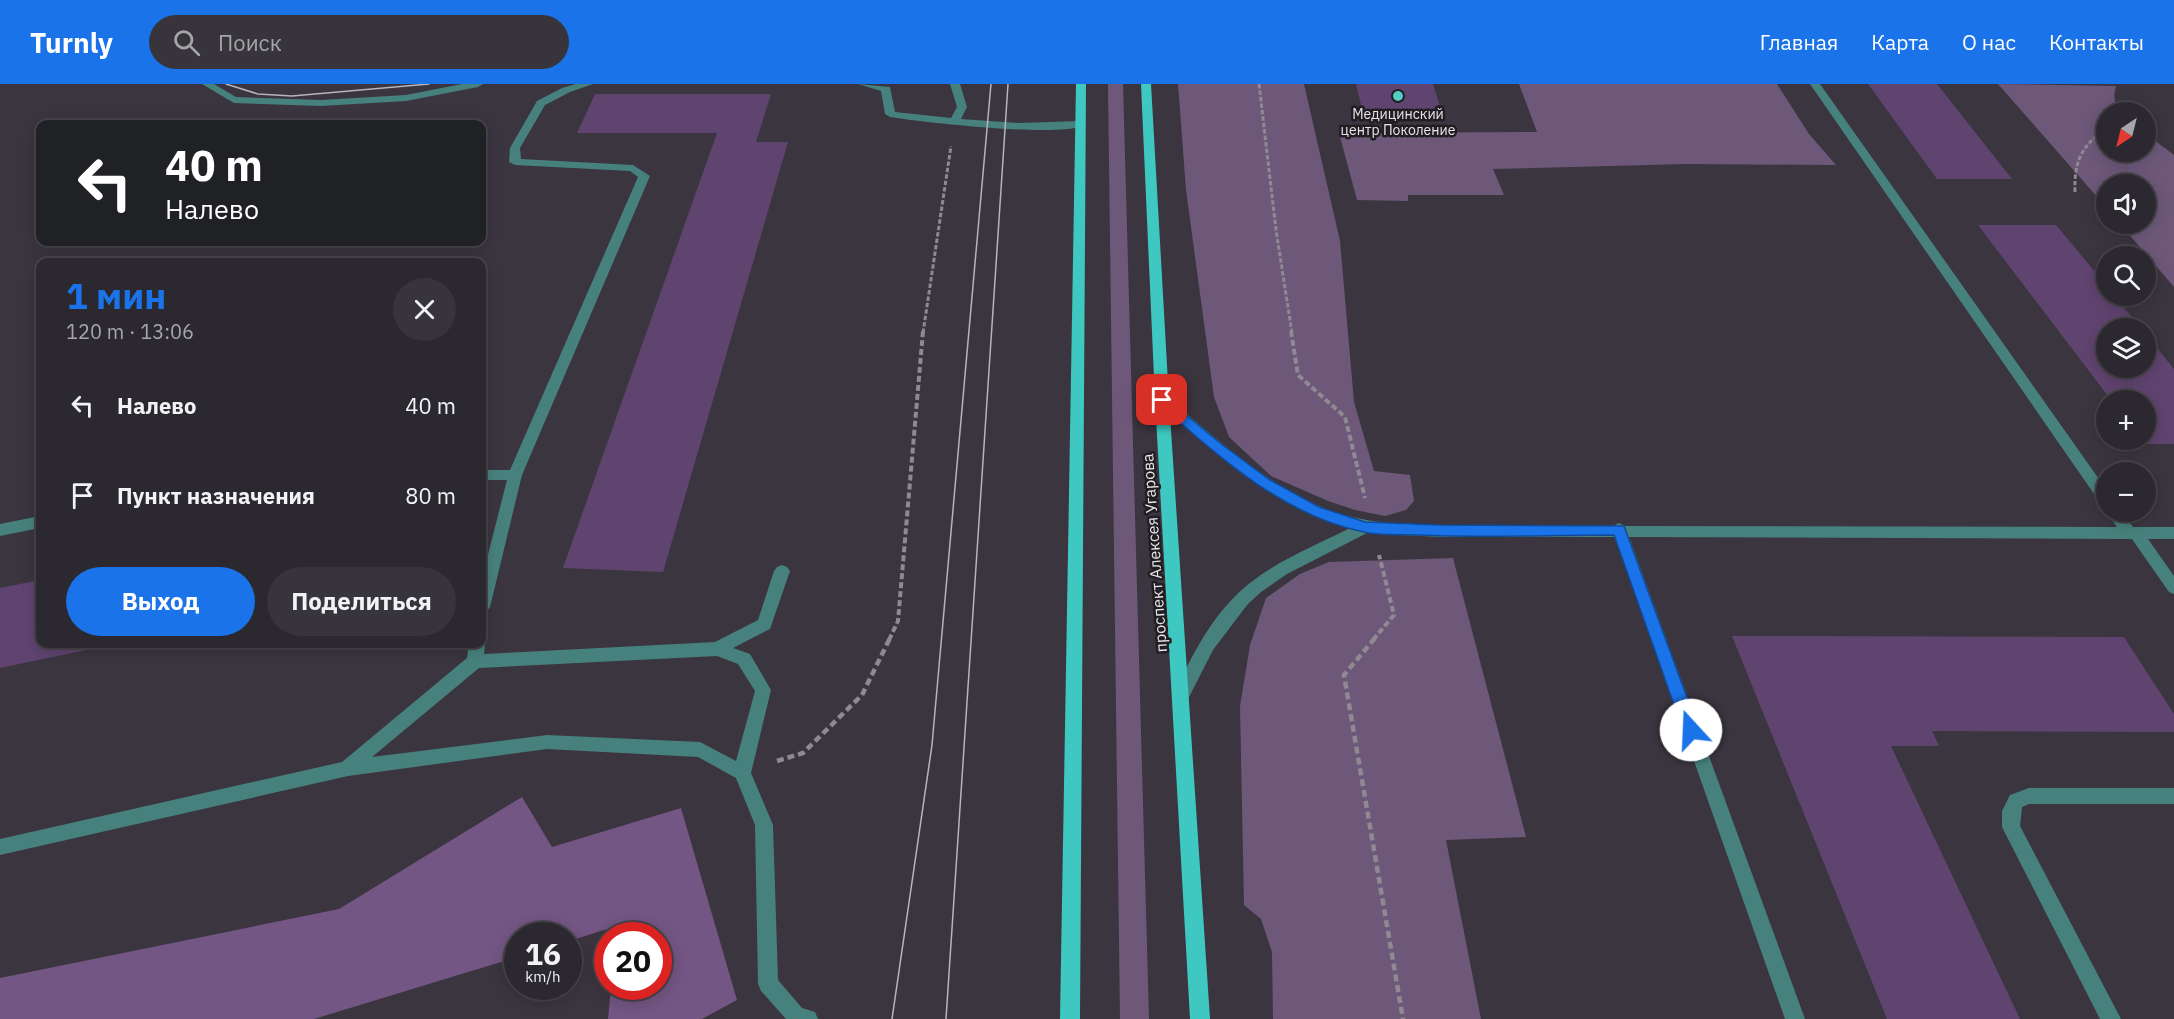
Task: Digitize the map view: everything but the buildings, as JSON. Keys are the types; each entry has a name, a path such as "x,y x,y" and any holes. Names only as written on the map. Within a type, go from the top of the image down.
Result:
{"main road":[{"path":"1070,1019 1081,84"},
{"name":"проспект Алексея Угарова","path":"1146,84 1162,400 1200,1019"}],"street":[{"path":"207,84 234,100 321,103 406,98 478,84"},
{"path":"486,591 515,476 644,176 633,168 516,162 515,148 541,103 566,90 588,84"},
{"path":"863,84 886,89 888,117 1033,127 1081,124"},
{"path":"955,84 962,107 955,121"},
{"path":"1815,84 2096,486"},
{"path":"1162,400 1215,446 1265,483 1314,510 1365,527 1439,531 2174,532"},
{"path":"486,475 515,476"},
{"path":"2123,522 2174,588"},
{"path":"0,530 36,523"},
{"path":"1181,696 1204,646 1238,602 1270,576 1365,527"},
{"path":"1619,530 1795,1019"},
{"path":"717,649 764,624 782,571"},
{"path":"475,661 477,648"},
{"path":"348,768 475,661 717,649 744,658 763,690 742,773 764,825 768,984 797,1017 808,1019"},
{"path":"0,847 348,768 547,742 700,750 742,773"},
{"path":"2111,1019 2012,827 2011,811 2016,801 2030,796 2174,796"}],"path":[{"path":"742,773 803,753 862,695 898,621 920,359 955,121"},
{"path":"2074,192 2073,175 2080,152 2096,136"}],"shaded area":[{"path":"1108,84 1123,84 1149,1019 1120,1019"},
{"path":"1178,84 1304,84 1340,241 1354,402 1374,471 1410,475 1414,501 1406,510 1385,516 1355,510 1328,501 1271,476 1229,437 1214,397 1186,190"},
{"path":"1519,84 1777,84 1809,134 1836,165 1686,164 1493,169 1504,195 1408,195 1408,201 1357,200 1339,133 1537,132"},
{"path":"1998,84 2116,86 2116,102 2096,102 2096,162 2156,162 2156,141 2174,155 2174,287 2156,266 2156,246 2139,246 2129,234 2156,234 2156,174 2096,174 2096,196"},
{"path":"1453,558 1526,837 1446,840 1481,1019 1273,1019 1272,952 1261,919 1244,905 1240,706 1250,645 1266,598 1300,574 1329,562"},
{"path":"522,797 552,847 681,808 737,1000 702,1019 608,1019 610,1000 672,1000 672,922 594,922 594,933 582,937 582,922 504,922 504,961 314,1019 0,1019 0,978 339,909"}],"tram line":[{"path":"226,84 258,94 292,96 429,84"},
{"path":"892,1019 932,745 991,84"},
{"path":"946,1019 1008,84"}],"place":[{"name":"Медицинский центр Поколение","path":"1398,96"}],"route":[{"path":"1162,400 1215,446 1265,483 1314,510 1365,527 1439,531 1619,530 1691,730"}]}
